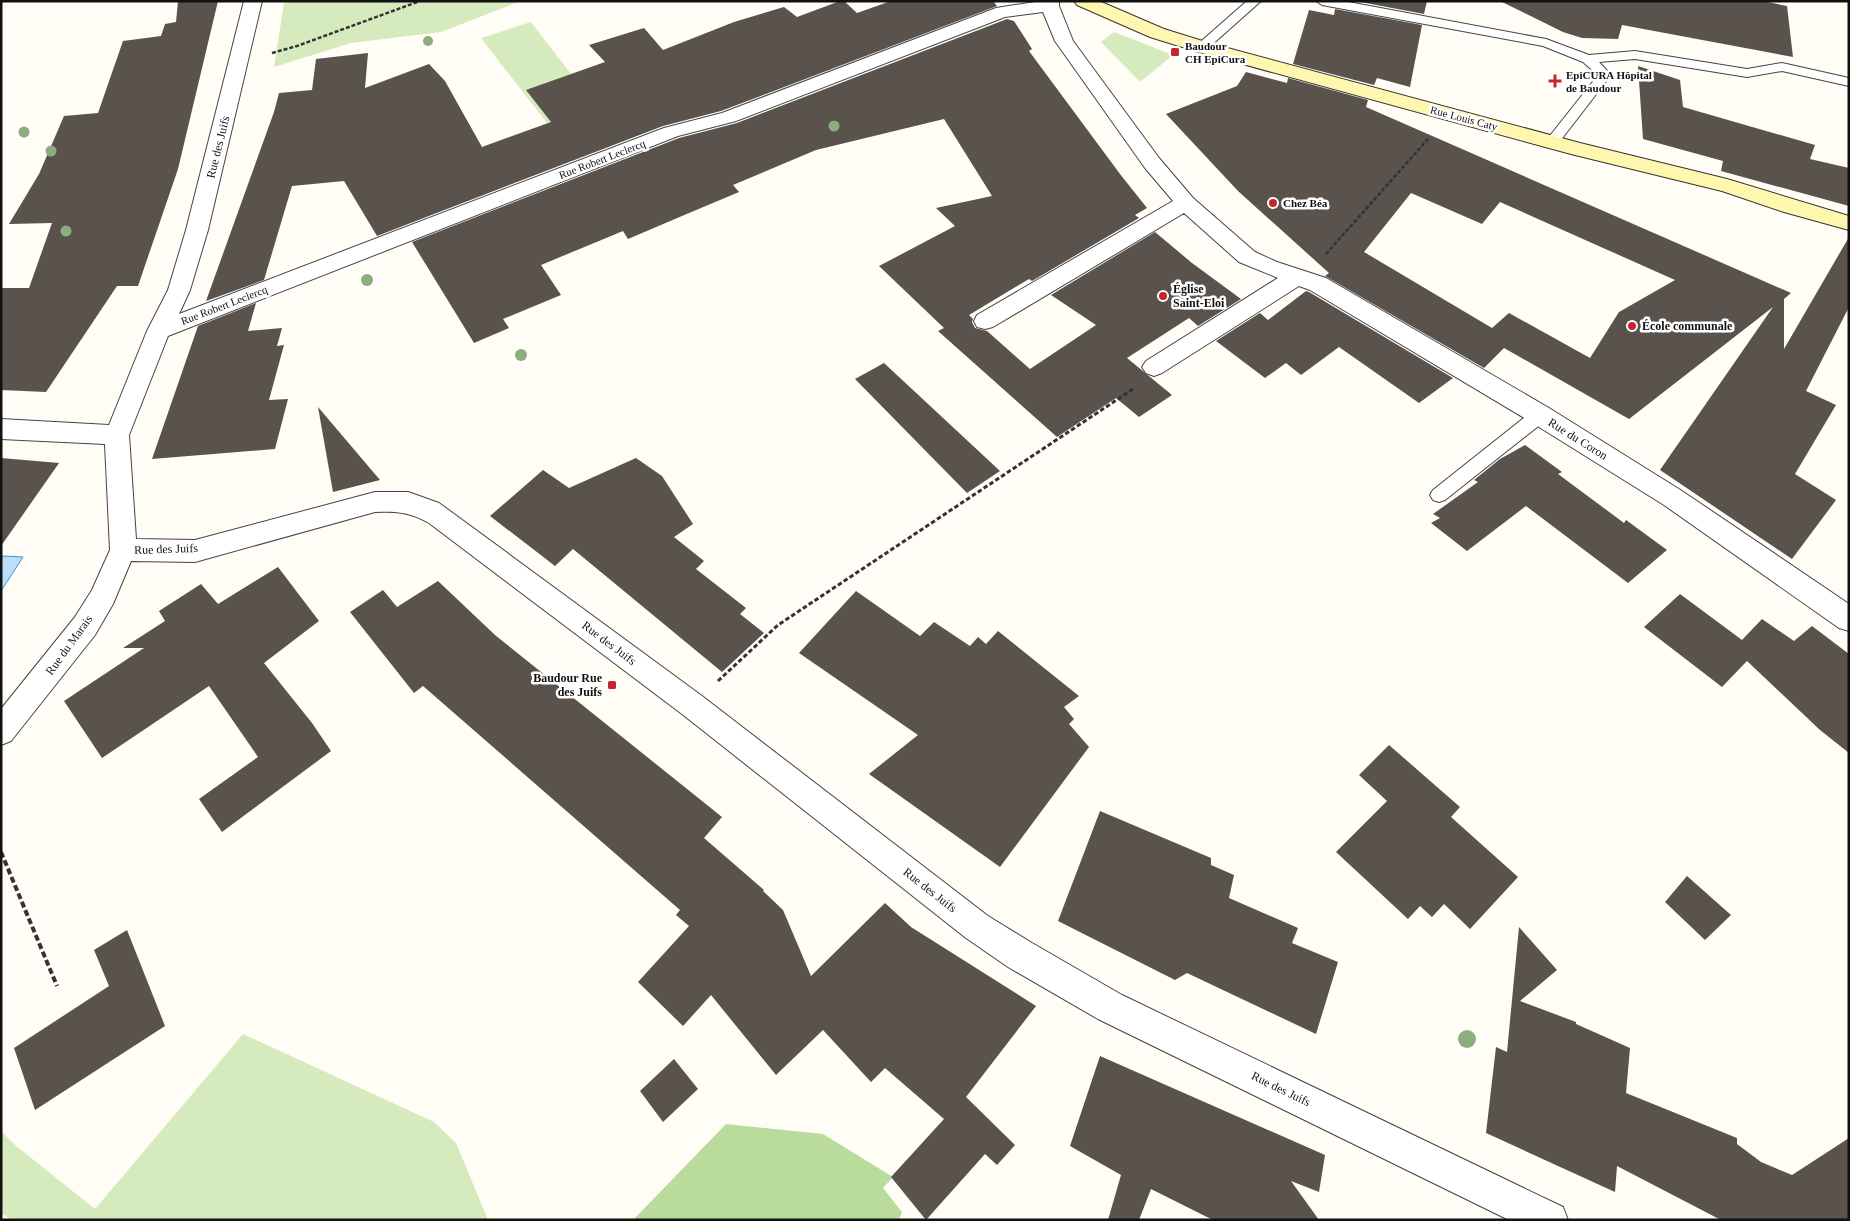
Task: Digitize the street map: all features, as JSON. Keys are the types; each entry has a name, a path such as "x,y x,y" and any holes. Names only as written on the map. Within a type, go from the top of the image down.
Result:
{"main road":[{"name":"Rue Louis Caty","path":"1083,1 1157,33 1202,47 1552,142 1727,186 1791,207 1849,223"}],"street":[{"name":"Rue des Juifs","path":"253,1 197,230 179,290 159,331 117,435 123,550 195,551 375,502 398,500 419,504 438,514 692,705 977,927 1020,955 1110,1007 1550,1220"},
{"name":"Rue du Coron","path":"1050,4 1064,41 1152,163 1186,203 1247,257 1268,268 1298,276 1333,292 1540,415 1673,498 1849,618"},
{"name":"Rue Robert Leclercq","path":"159,331 671,132 729,118 1002,12 1050,4"},
{"path":"985,321 1186,203"},
{"path":"1154,367 1298,276"},
{"path":"1,428 117,435"},
{"name":"Rue du Marais","path":"1,731 85,626 103,596 123,550"}],"lane":[{"path":"1202,47 1255,1"},
{"path":"1322,1 1531,39 1588,59 1605,74 1601,82 1552,142"},
{"path":"1588,59 1635,56 1747,73 1782,67 1849,82"},
{"path":"1439,495 1540,415"}],"path":[{"path":"240,57 272,53 297,46 420,1"},
{"path":"1298,276 1320,260 1449,114"},
{"path":"692,705 778,625 1148,379 1154,367"},
{"path":"1,852 57,986"}],"green space":[{"path":"290,1 521,1 441,32 351,43 274,67 284,3"},
{"path":"531,22 591,100 574,158 481,38"},
{"path":"1114,32 1173,55 1140,82 1101,42"},
{"path":"243,1034 434,1122 456,1143 488,1220 12,1220 1,1213 1,1131 15,1145 95,1209"},
{"path":"726,1124 823,1134 893,1177 883,1188 902,1212 899,1220 633,1220"}],"water":[{"path":"3,556 23,557 1,591 1,559"}],"building":[{"path":"178,1 218,1 178,169 138,286 117,286 46,392 1,390 1,288 29,288 52,223 9,224 39,174 64,116 98,113 123,41 161,36 165,24 176,22"},
{"path":"844,1 857,13 891,1 993,1 997,6 721,111 663,126 377,236 344,181 292,186 264,280 206,301 274,112 279,93 312,90 316,59 368,53 365,88 429,64 445,81 482,147 551,122 526,90 605,62 589,45 644,28 663,50 734,22 784,7 797,17"},
{"path":"1355,1 1427,1 1424,14"},
{"path":"1500,1 1762,1 1787,6 1793,57 1622,25 1618,39 1582,38 1563,32"},
{"path":"1335,9 1422,25 1410,87 1377,78 1374,85 1293,64 1309,10 1334,15"},
{"path":"1007,19 1014,21 1032,49 1029,51 1147,208 1135,215 1139,218 1032,281 1029,279 969,315 973,319 972,322 975,328 987,331 1030,369 1096,325 1051,295 1155,232 1192,263 1241,299 1198,326 1189,318 1127,358 1172,395 1139,417 1116,398 1057,437 938,331 944,328 879,266 955,226 936,208 992,196 944,119 816,150 733,185 739,192 628,239 623,231 541,265 561,295 503,319 509,328 474,343 412,242 679,138 737,123"},
{"path":"1638,66 1680,80 1683,107 1815,145 1810,159 1849,168 1849,206 1721,171 1723,161 1643,139"},
{"path":"1246,72 1287,83 1288,78 1368,100 1366,107 1791,293 1784,299 1784,349 1849,237 1849,307 1806,391 1836,405 1795,474 1836,500 1792,559 1660,470 1773,307 1629,419 1504,348 1484,368 1325,276 1329,273 1238,191 1166,114 1237,86","holes":["1411,193 1482,224 1500,202 1675,280 1619,312 1590,358 1509,313 1492,328 1364,252"]},
{"path":"1306,291 1453,378 1419,403 1339,347 1301,375 1286,363 1265,378 1216,341 1260,313 1268,320"},
{"path":"256,303 248,331 282,328 277,346 284,345 269,400 288,399 275,449 152,459 198,326"},
{"path":"884,363 1000,471 967,493 855,379"},
{"path":"318,407 380,480 333,492"},
{"path":"1525,445 1562,472 1558,474 1624,523 1626,520 1667,550 1628,583 1526,506 1467,551 1431,523 1440,518 1433,514 1478,482 1474,480 1500,459"},
{"path":"1,458 59,463 1,546"},
{"path":"636,458 662,476 693,524 674,537 704,561 696,569 746,608 740,614 764,633 722,672 573,549 555,566 490,516 543,470 569,488"},
{"path":"278,567 319,621 264,663 312,723 331,751 222,832 199,799 258,757 209,686 102,758 64,701 144,648 123,648 165,621 159,611 201,584 218,604"},
{"path":"438,581 495,635 722,817 704,838 764,890 783,910 811,976 885,903 911,927 1036,1006 966,1097 1015,1145 997,1165 985,1154 926,1220 891,1177 944,1119 885,1068 871,1082 823,1030 776,1075 711,995 683,1026 638,982 689,926 676,915 680,910 423,686 414,693 350,612 383,590 397,607"},
{"path":"856,591 920,636 934,622 970,646 978,637 986,644 998,631 1079,696 1064,707 1074,719 1069,724 1089,747 1000,867 869,774 918,735 799,653"},
{"path":"1680,594 1742,640 1762,619 1794,641 1812,626 1849,654 1849,753 1820,730 1747,661 1722,687 1644,627"},
{"path":"1389,745 1460,807 1451,817 1518,877 1470,929 1444,904 1432,917 1420,906 1408,919 1336,852 1387,801 1359,775"},
{"path":"1100,811 1211,858 1211,865 1234,875 1229,898 1298,928 1292,943 1338,962 1316,1034 1187,973 1175,980 1058,921"},
{"path":"1687,876 1731,915 1705,940 1665,902"},
{"path":"1519,927 1557,970 1520,1001 1576,1022 1576,1024 1630,1048 1626,1093 1737,1138 1737,1144 1761,1162 1792,1175 1849,1138 1849,1220 1721,1220 1617,1166 1615,1192 1486,1133 1496,1047 1507,1052"},
{"path":"127,930 165,1026 35,1110 14,1048 109,986 94,950"},
{"path":"1100,1056 1325,1155 1319,1192 1291,1181 1319,1220 1213,1220 1151,1189 1139,1220 1108,1220 1121,1175 1070,1146"},
{"path":"674,1059 698,1089 663,1122 640,1091"}],"place":[{"name":"Baudour CH EpiCura","path":"1175,52"},
{"name":"EpiCURA Hôpital de Baudour","path":"1555,81"},
{"name":"Chez Béa","path":"1273,203"},
{"name":"Église Saint-Eloi","path":"1163,296"},
{"name":"École communale","path":"1632,326"},
{"name":"Baudour Rue des Juifs","path":"612,685"}]}
